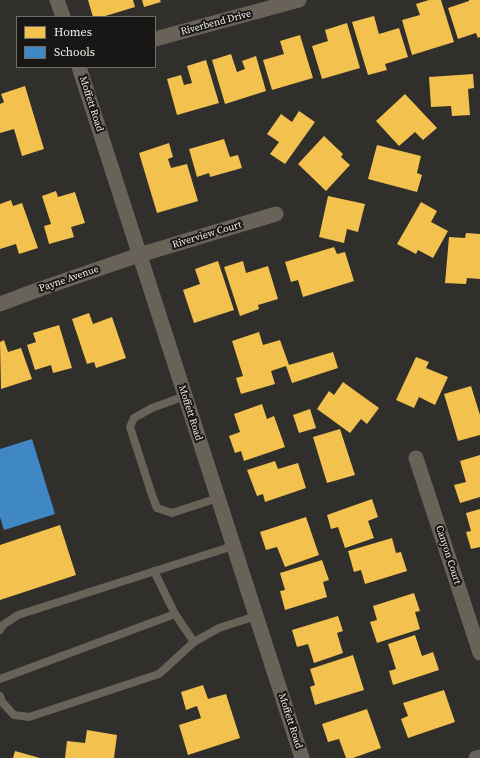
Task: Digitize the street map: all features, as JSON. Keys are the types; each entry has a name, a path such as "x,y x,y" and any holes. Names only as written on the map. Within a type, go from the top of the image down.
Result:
{"street":[{"path":"57,0 63,16"},
{"name":"Riverbend Drive","path":"156,39 299,0"},
{"name":"Moffett Road","path":"79,68 302,758"},
{"name":"Riverview Court","path":"139,255 276,214"},
{"name":"Payne Avenue","path":"0,304 40,288 139,255"},
{"name":"Canyon Court","path":"416,458 480,653"},
{"path":"476,758 480,757"}],"lane":[{"path":"185,396 152,408 134,418 130,427 157,508 172,513 218,498"},
{"path":"0,630 3,625 18,615 233,546"},
{"path":"154,571 175,614 194,642"},
{"path":"0,679 175,614"},
{"path":"0,696 2,702 14,715 30,717 159,674 175,661 194,642 219,628 256,616"}],"building: Homes":[{"path":"88,0 133,0 135,7 105,16 93,16"},
{"path":"142,0 160,0 161,2 144,7"},
{"path":"429,0 441,0 454,42 412,55 402,20 420,15 416,4"},
{"path":"469,0 480,0 480,37 478,38 476,33 458,39 448,8"},
{"path":"374,16 379,34 399,28 408,57 385,64 387,70 368,75 352,22"},
{"path":"347,23 360,68 322,79 312,46 328,41 325,30"},
{"path":"300,35 313,78 272,90 263,60 284,54 280,41"},
{"path":"231,54 237,72 245,69 242,61 256,56 266,91 225,104 212,60"},
{"path":"206,60 219,103 177,115 167,79 181,75 184,85 192,83 187,66"},
{"path":"473,74 474,88 468,89 470,115 452,116 451,106 431,107 429,77"},
{"path":"25,86 44,149 22,156 14,129 0,133 0,104 4,102 1,94"},
{"path":"405,94 437,128 423,140 415,132 399,146 376,121"},
{"path":"299,111 315,122 285,164 270,154 279,142 267,134 281,114 292,122"},
{"path":"324,136 343,154 341,157 350,165 326,191 298,164"},
{"path":"224,139 230,157 238,155 242,168 210,177 209,173 197,177 189,149"},
{"path":"169,143 173,157 168,159 171,168 187,164 198,201 157,213 139,153"},
{"path":"377,145 421,156 417,173 422,175 417,192 368,179"},
{"path":"56,191 58,197 75,192 85,223 71,227 74,237 49,244 44,226 51,224 42,196"},
{"path":"328,196 365,204 358,232 347,229 344,243 319,237"},
{"path":"11,200 13,206 22,203 38,248 19,254 16,244 0,249 0,204"},
{"path":"421,202 437,211 431,222 448,231 433,258 418,250 416,254 397,244"},
{"path":"466,233 480,234 480,279 467,278 466,284 445,283 449,237 465,238"},
{"path":"334,247 337,254 345,252 354,281 303,297 298,280 291,282 285,262"},
{"path":"218,261 234,310 194,323 183,290 200,284 195,269"},
{"path":"243,261 246,273 268,266 278,299 258,305 259,309 240,316 224,267"},
{"path":"89,313 93,324 112,317 126,358 96,368 94,362 87,364 72,319"},
{"path":"59,325 72,368 53,373 51,365 35,370 27,345 36,342 33,333"},
{"path":"259,332 263,345 280,340 289,365 333,352 338,368 292,383 286,366 271,371 275,384 241,394 236,378 243,376 232,341"},
{"path":"4,340 8,352 21,348 32,379 1,389 0,342"},
{"path":"416,357 429,362 426,368 448,377 435,405 419,397 414,408 396,400"},
{"path":"343,382 379,408 367,424 361,419 350,433 317,409 329,391 334,395"},
{"path":"471,386 480,415 480,435 458,441 444,394"},
{"path":"262,404 267,419 274,416 285,447 244,461 241,451 235,453 229,436 240,432 234,414"},
{"path":"310,409 316,428 299,433 293,415"},
{"path":"340,429 355,475 327,483 313,437"},
{"path":"480,455 480,497 460,503 454,485 466,482 460,461"},
{"path":"275,461 278,469 298,463 306,488 265,502 263,494 257,496 247,470"},
{"path":"372,499 378,517 368,521 374,538 345,548 338,527 331,529 327,515"},
{"path":"480,509 480,547 471,549 466,532 471,531 466,513"},
{"path":"306,517 319,555 285,567 277,547 266,550 260,532"},
{"path":"60,525 76,575 0,600 0,545"},
{"path":"392,538 396,553 401,552 407,571 365,584 361,570 354,572 348,551"},
{"path":"322,560 329,580 323,582 327,597 285,610 280,591 285,590 280,573"},
{"path":"414,593 420,611 415,612 420,629 377,643 370,622 377,620 373,606"},
{"path":"338,616 343,631 337,633 343,653 314,663 308,644 297,647 292,630"},
{"path":"415,635 422,656 433,652 439,670 393,685 389,671 396,669 388,644"},
{"path":"353,655 364,690 315,705 310,687 315,685 310,669"},
{"path":"203,685 208,699 226,694 240,738 188,755 179,725 201,718 197,706 186,710 181,692"},
{"path":"444,690 455,722 408,738 401,719 408,716 403,703"},
{"path":"367,709 381,748 353,758 346,758 339,739 328,742 322,724"},
{"path":"87,730 117,735 114,758 65,758 67,741 85,743"},
{"path":"15,751 40,758 13,758"}],"building: Schools":[{"path":"32,439 55,514 4,530 0,517 0,449"}]}
